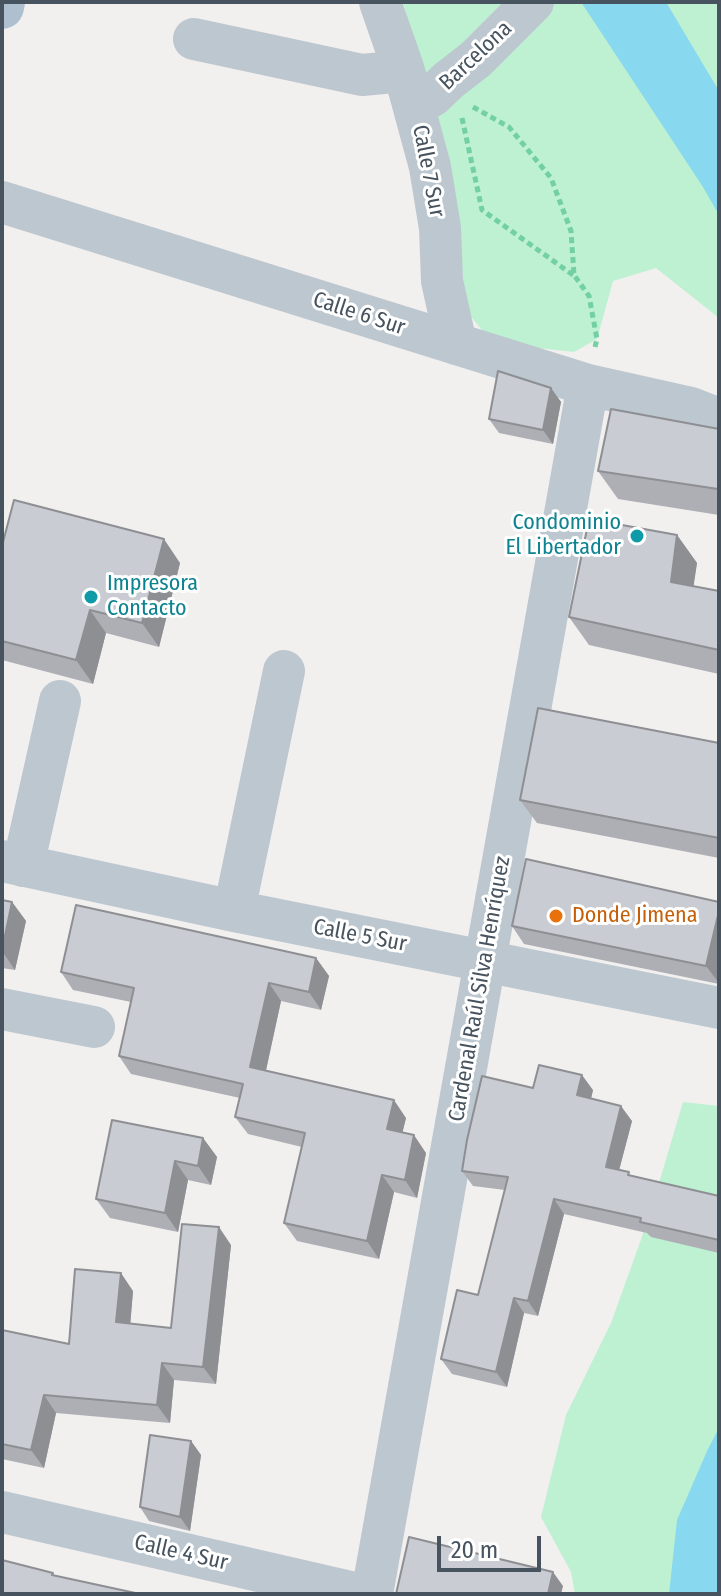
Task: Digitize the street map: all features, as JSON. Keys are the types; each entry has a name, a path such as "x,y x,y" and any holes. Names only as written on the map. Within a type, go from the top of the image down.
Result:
{"street":[{"name":"Calle 7 Sur","path":"380,2 410,88 430,167 440,228 442,281 456,344"},
{"name":"Barcelona","path":"410,88 432,96 461,79 533,2"},
{"path":"194,39 410,88"},
{"name":"Calle 6 Sur","path":"2,202 588,385 691,408 719,419"},
{"name":"Cardenal Raúl Silva Henríquez","path":"372,1594 588,385"},
{"path":"234,911 284,671"},
{"path":"12,864 60,701"},
{"name":"Calle 5 Sur","path":"12,864 719,1008"},
{"path":"2,1009 94,1027"},
{"name":"Calle 4 Sur","path":"2,1512 359,1594"}],"path":[{"path":"461,79 509,127 551,178 571,231 574,275"},
{"path":"461,79 482,210 574,275 589,296 597,339 588,385"}],"green space":[{"path":"403,2 719,2 719,318 656,268 613,281 597,339 574,352 520,346 486,335 468,313 442,140"},
{"path":"683,1102 719,1106 719,1594 575,1594 571,1572 541,1517 566,1415 611,1323 648,1220"}],"water":[{"path":"581,2 666,2 719,91 719,215 703,187"},
{"path":"719,1428 719,1594 669,1594 677,1520"}],"building":[{"path":"498,371 551,388 543,430 489,419"},
{"path":"611,409 719,429 718,489 598,471"},
{"name":"Impresora Contacto","path":"14,500 164,539 142,623 90,610 76,660 2,641 2,546"},
{"path":"589,519 677,535 671,582 719,591 719,650 569,617"},
{"path":"538,708 719,743 719,838 520,800"},
{"path":"526,859 719,902 706,966 512,926"},
{"path":"2,900 12,902 2,950"},
{"path":"76,905 316,958 309,992 269,983 250,1067 394,1100 387,1129 414,1135 405,1180 382,1175 367,1241 284,1223 305,1133 235,1117 243,1084 119,1056 134,988 61,972"},
{"path":"539,1065 582,1075 577,1095 621,1106 606,1167 719,1196 719,1240 640,1222 641,1218 554,1199 528,1301 514,1298 496,1372 441,1359 457,1290 478,1295 508,1177 462,1171 482,1076 533,1088"},
{"path":"112,1120 203,1138 198,1166 175,1161 165,1213 96,1199"},
{"path":"182,1224 219,1227 203,1367 162,1363 157,1405 44,1395 31,1450 2,1444 2,1330 69,1344 75,1269 121,1273 116,1322 171,1328"},
{"path":"150,1435 191,1441 180,1517 140,1507"},
{"path":"409,1537 553,1572 548,1594 396,1594"},
{"path":"2,1560 52,1575 140,1594 2,1594"}],"place":[{"name":"Condominio El Libertador","path":"637,536"},
{"name":"Impresora Contacto","path":"91,597"},
{"name":"Donde Jimena","path":"556,916"}]}
